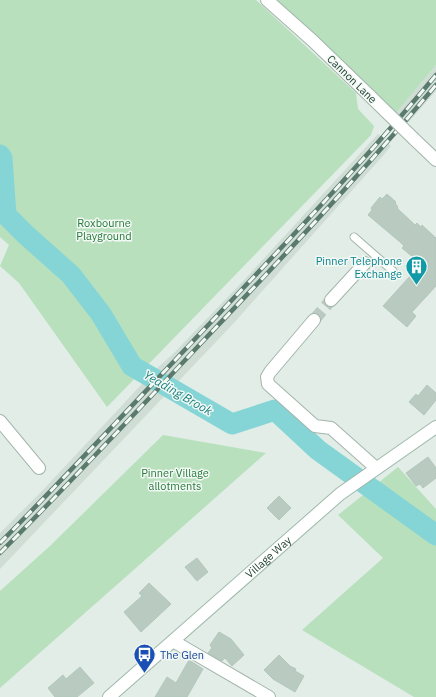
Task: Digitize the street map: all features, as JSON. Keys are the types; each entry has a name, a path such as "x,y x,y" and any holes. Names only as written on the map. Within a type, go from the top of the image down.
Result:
{"street":[{"name":"Cannon Lane","path":"267,0 313,41 436,160"},
{"path":"332,300 369,258"},
{"path":"314,320 270,372 268,384 315,426 331,428 376,468"},
{"path":"0,421 38,468"},
{"name":"Village Way","path":"109,697 354,483 436,428"},
{"path":"173,641 269,697"}],"lane":[{"path":"354,237 369,258 393,271"}],"shaded area":[{"path":"436,65 436,91 406,125 395,114"},
{"path":"378,134 391,146 381,158 232,325 0,569 0,533 41,492 156,369 173,354 246,278"}],"green space":[{"name":"Roxbourne Playground","path":"0,0 256,0 356,93 358,109 374,126 371,135 107,407 19,283 0,266 9,245 0,237"},
{"path":"276,0 436,0 436,65 395,114"},
{"name":"Pinner Village allotments","path":"163,435 266,453 0,688 0,591 51,545"},
{"path":"398,467 436,509 436,697 414,697 302,630 383,558 338,515"}],"building":[{"path":"387,194 396,202 397,208 415,225 417,223 421,227 422,225 436,238 436,286 412,312 416,316 407,327 383,306 421,264 402,248 404,246 400,242 368,215 372,210 371,208 380,197 382,199"},
{"path":"427,385 436,393 436,400 424,415 409,402 416,394 418,396"},
{"path":"428,457 436,468 436,478 423,488 420,484 416,486 406,473"},
{"path":"279,496 291,508 279,520 267,508"},
{"path":"197,558 208,572 197,581 185,567"},
{"path":"149,583 171,604 141,632 124,612 142,596 139,593"},
{"path":"219,632 231,639 244,655 232,666 225,658 222,661 208,653 212,648 210,645"},
{"path":"279,655 290,666 296,669 295,671 304,676 295,692 273,679 264,670"},
{"path":"189,660 203,669 187,697 155,697 167,677 176,683"},
{"path":"80,667 94,683 77,697 55,697 48,688 63,675 66,679"}],"waterway":[{"name":"Yeading Brook","path":"0,155 2,158 6,215 71,275 101,314 132,366 232,424 275,410 318,450 436,535"}],"tunnel":[{"path":"314,320 331,300"}],"railway":[{"path":"0,543 309,218 436,75"},
{"path":"0,553 103,447 293,245 380,150 436,85"}],"place":[{"name":"Pinner Telephone Exchange","path":"417,286"},
{"name":"The Glen","path":"145,674"}]}
